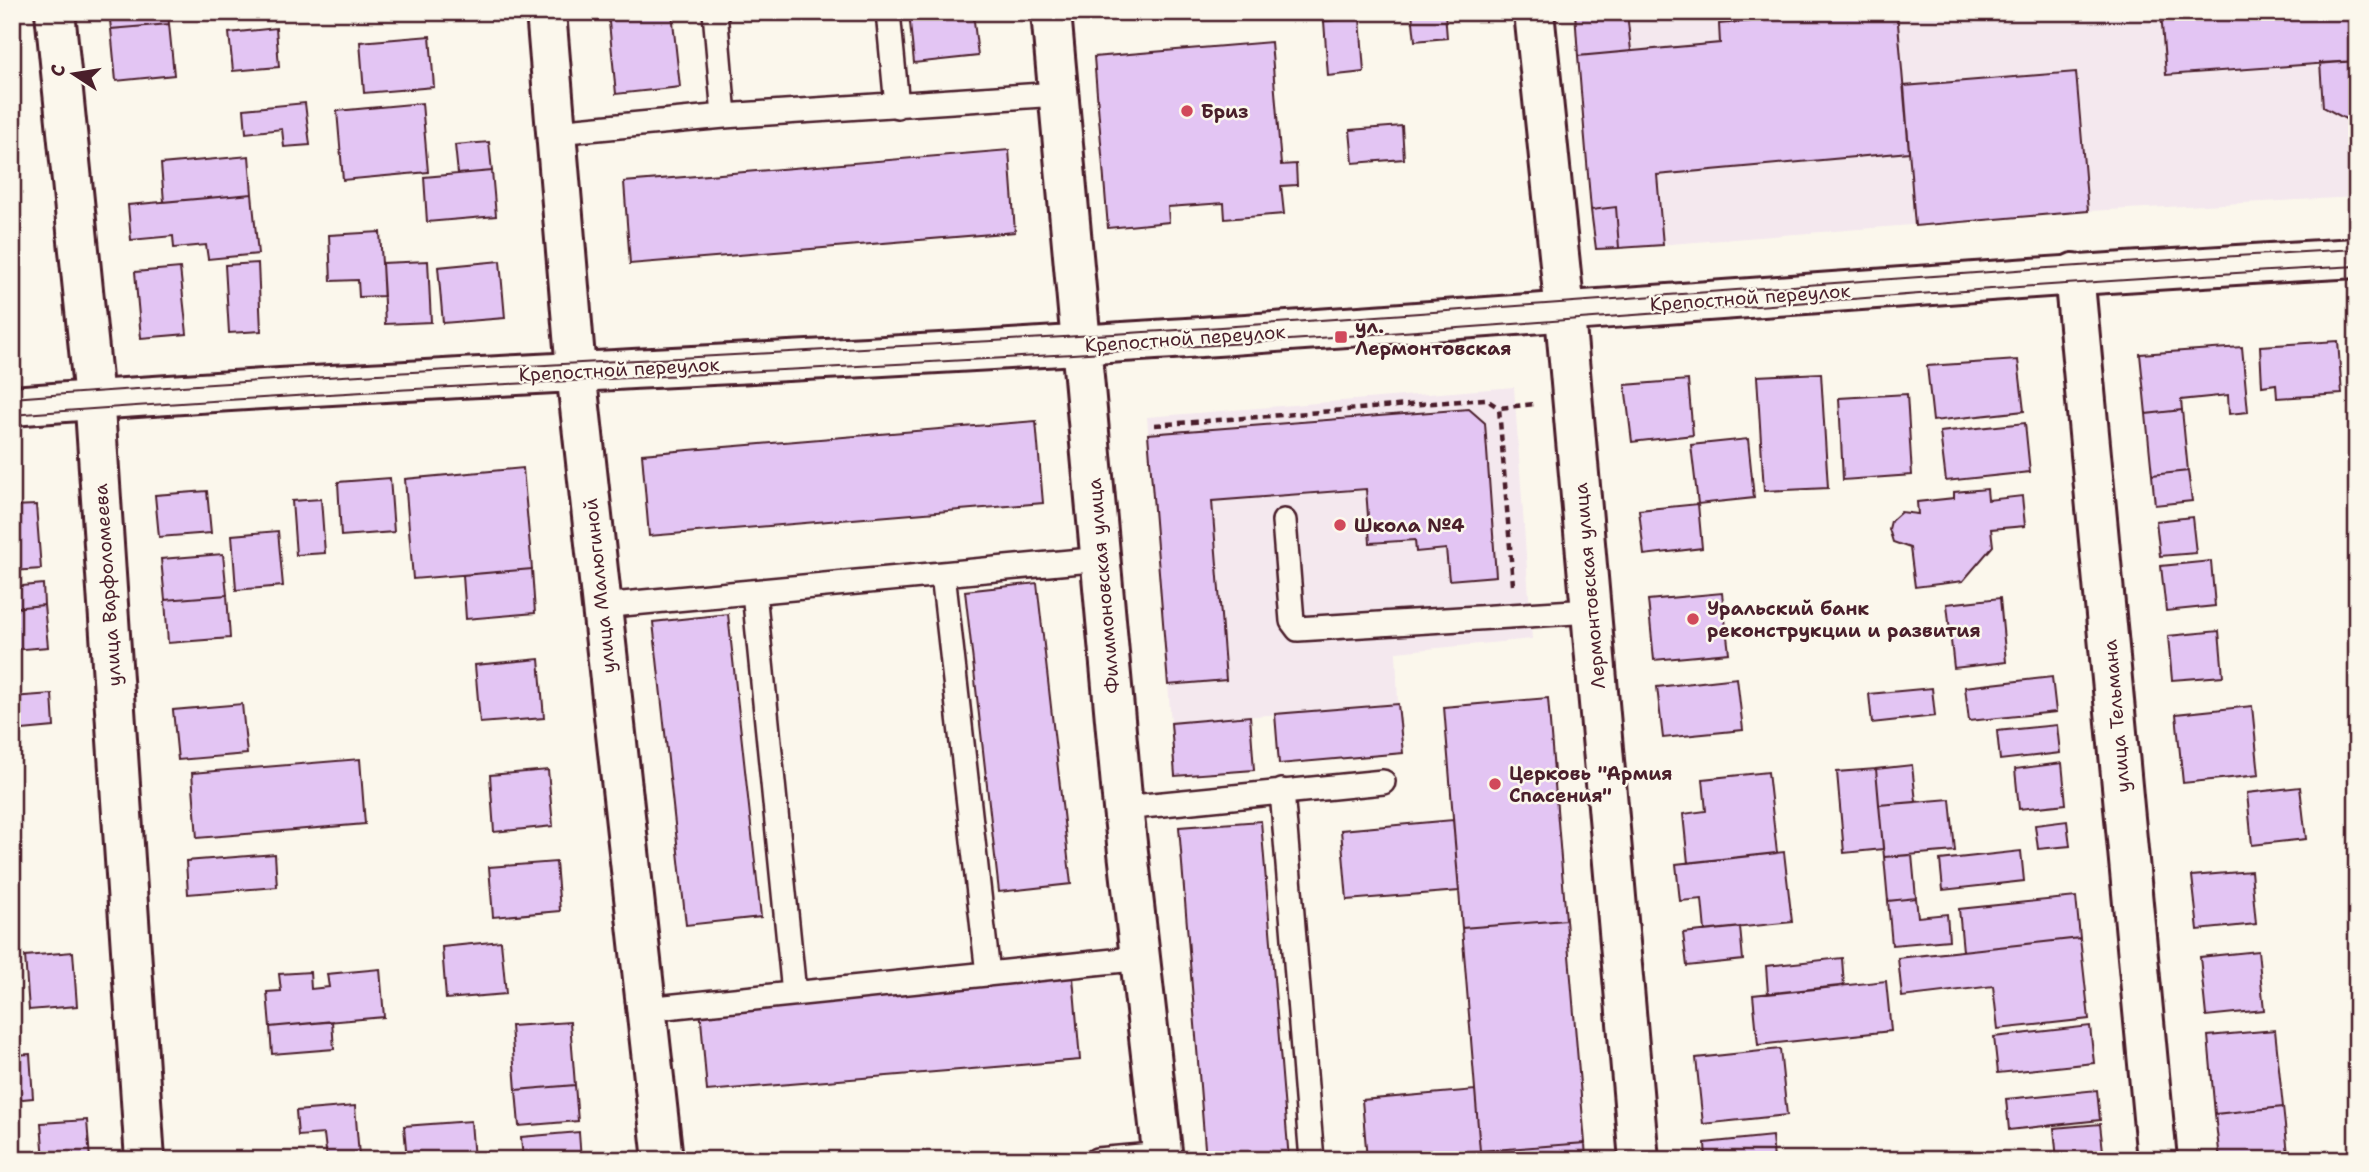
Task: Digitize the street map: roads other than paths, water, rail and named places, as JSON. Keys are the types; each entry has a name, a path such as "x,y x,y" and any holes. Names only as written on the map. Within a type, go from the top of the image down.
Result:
{"street":[{"name":"улица Варфоломеева","path":"55,12 94,400 145,1160"},
{"name":"улица Малюгиной","path":"546,12 576,371 663,1160"},
{"name":"Филимоновская улица","path":"1051,12 1079,345 1102,559 1123,808 1143,958 1163,1157"},
{"name":"Лермонтовская улица","path":"1534,12 1565,316 1639,1160"},
{"name":"Крепостной переулок","path":"12,407 576,371 1565,316 2074,273 2357,258"},
{"name":"улица Тельмана","path":"2074,273 2157,1160"}],"lane":[{"path":"715,12 724,116"},
{"path":"888,12 897,106"},
{"path":"556,131 724,116 1058,94"},
{"path":"1284,521 1292,621 1298,629 1591,611"},
{"path":"601,606 1102,559"},
{"path":"943,574 988,974"},
{"path":"754,592 794,993"},
{"path":"1123,808 1383,782"},
{"path":"1282,791 1312,1160"},
{"path":"646,1009 1143,958"},
{"path":"1097,1160 1163,1157"}],"tram line":[{"path":"12,398 295,379 1144,332 2357,249"},
{"path":"12,415 298,396 1155,349 2357,266"}],"place":[{"name":"Бриз","path":"1187,111"},
{"name":"ул. Лермонтовская","path":"1341,337"},
{"name":"Школа №4","path":"1340,525"},
{"name":"Уральский банк реконструкции и развития","path":"1693,619"},
{"name":"Церковь \"Армия Спасения\"","path":"1495,784"}]}
